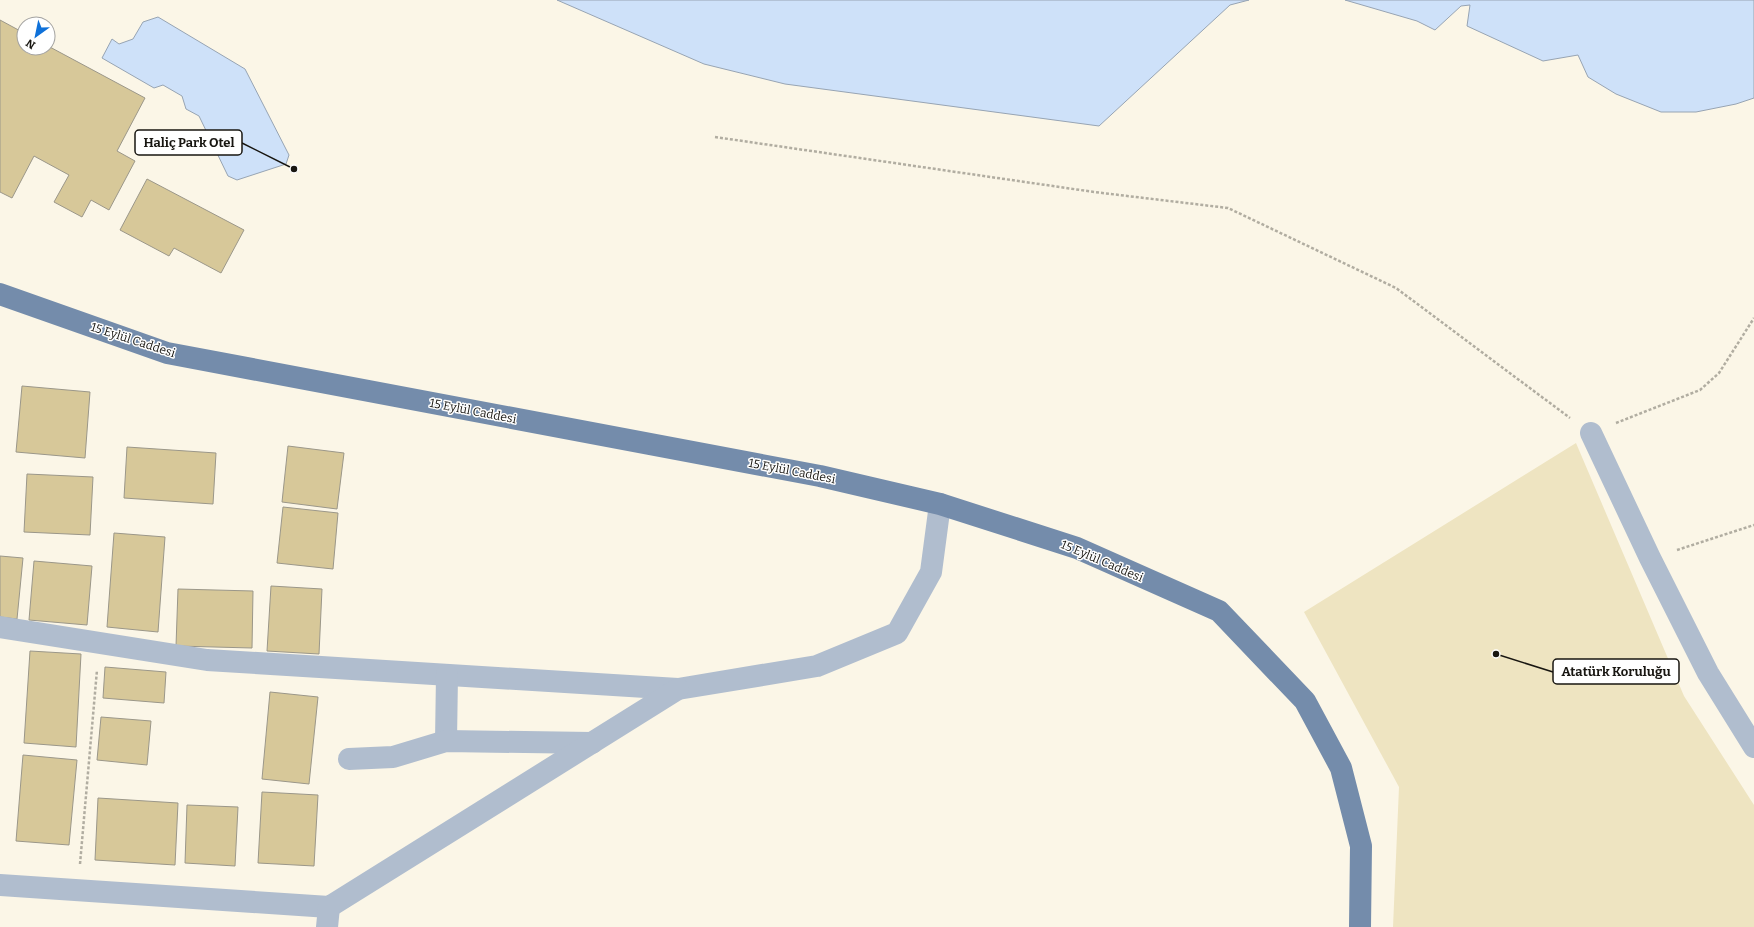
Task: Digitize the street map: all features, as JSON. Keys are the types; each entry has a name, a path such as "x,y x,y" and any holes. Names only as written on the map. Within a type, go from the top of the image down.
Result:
{"main road":[{"name":"15 Eylül Caddesi","path":"0,294 167,353 820,476 940,504 1077,548 1219,611 1304,701 1341,768 1361,846 1360,927"}],"street":[{"path":"1591,433 1650,558 1708,673 1754,747"},
{"path":"0,627 207,660 678,689 817,666 897,633 932,572 940,504"},
{"path":"446,741 447,675"},
{"path":"0,885 77,890 328,917 592,743 678,689"},
{"path":"349,759 394,757 446,741 592,743"}],"path":[{"path":"714,137 1094,192 1228,208 1396,288 1591,433 1700,390 1719,373 1754,318"},
{"path":"1650,558 1754,525"},
{"path":"77,890 99,643"}],"shaded area":[{"path":"1576,443 1684,696 1754,805 1754,927 1393,927 1399,787 1304,612"}],"water":[{"path":"557,0 1249,0 1230,5 1099,126 785,84 704,64"},
{"path":"1345,0 1754,0 1754,98 1736,104 1696,112 1661,112 1616,94 1588,77 1578,55 1543,61 1467,26 1470,5 1461,6 1435,30 1417,21"},
{"path":"158,17 245,69 289,155 286,164 237,180 228,176 199,116 186,109 182,96 163,85 154,88 102,58 112,39 119,44 133,39 143,22"}],"building":[{"path":"0,20 16,29 16,56 56,56 56,50 145,98 117,151 135,161 109,210 91,200 82,217 54,202 69,175 34,156 12,198 0,192"},
{"path":"147,179 244,230 221,273 174,248 169,256 120,230"},
{"path":"22,386 90,392 85,458 16,452"},
{"path":"288,446 344,453 337,509 282,502"},
{"path":"127,447 216,453 213,504 124,498"},
{"path":"27,474 93,477 90,535 24,532"},
{"path":"283,507 338,513 333,569 277,563"},
{"path":"114,533 165,537 158,632 107,627"},
{"path":"0,556 23,558 17,619 0,617"},
{"path":"34,561 92,566 87,625 29,620"},
{"path":"271,586 322,589 319,654 267,651"},
{"path":"178,589 253,591 252,648 176,646"},
{"path":"30,651 81,654 76,747 24,743"},
{"path":"105,667 166,672 164,703 103,698"},
{"path":"270,692 318,697 309,784 262,779"},
{"path":"101,717 151,721 147,765 97,760"},
{"path":"23,755 77,760 69,845 16,841"},
{"path":"262,792 318,795 314,866 258,863"},
{"path":"98,798 178,803 175,865 95,860"},
{"path":"187,805 238,807 235,866 185,863"}],"place":[{"name":"Haliç Park Otel","path":"294,169"},
{"name":"Atatürk Koruluğu","path":"1496,654"}]}
